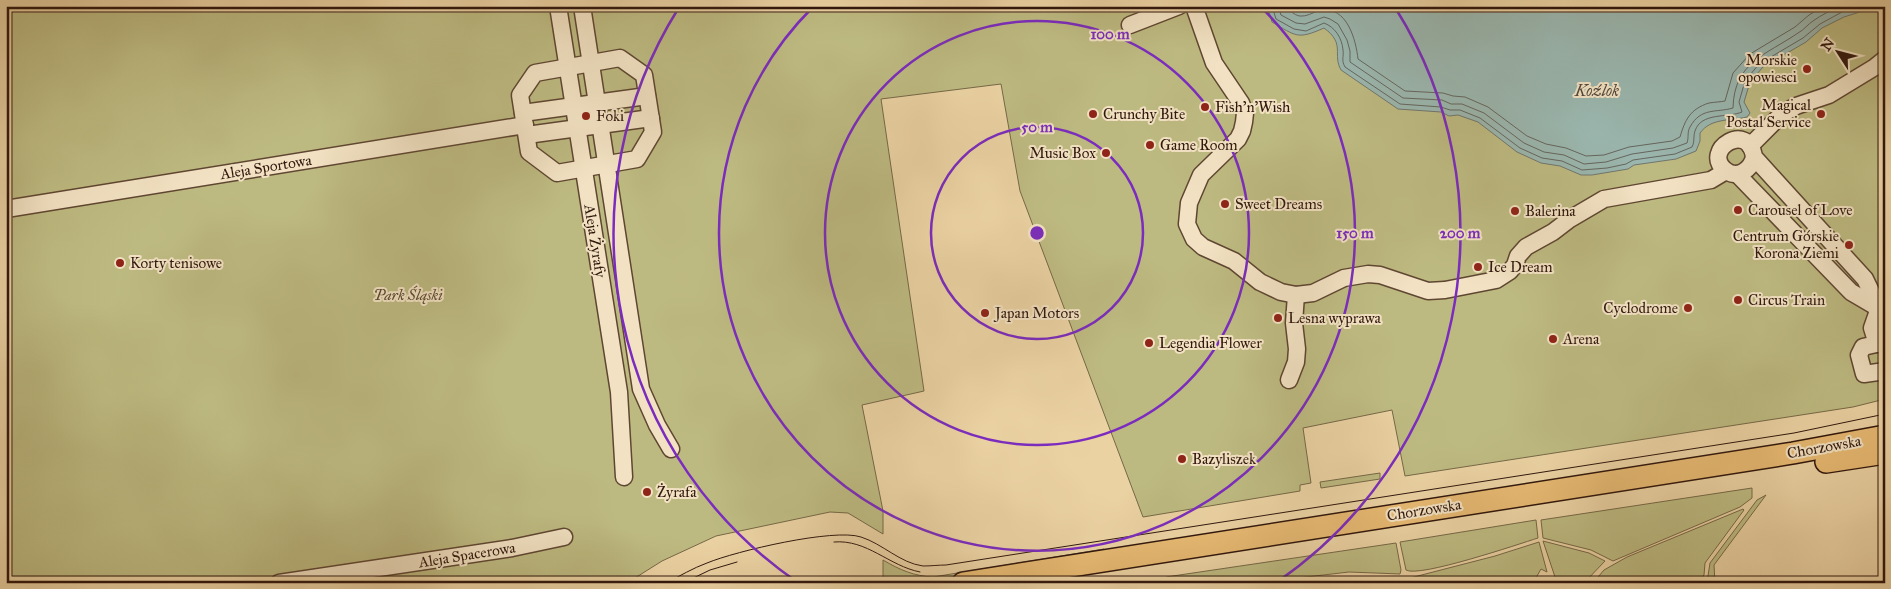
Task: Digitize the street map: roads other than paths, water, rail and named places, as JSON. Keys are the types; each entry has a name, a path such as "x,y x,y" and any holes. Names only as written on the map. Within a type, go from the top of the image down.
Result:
{"main road":[{"name":"Chorzowska","path":"963,583 1793,453 1885,436"},
{"name":"Chorzowska","path":"1050,583 1885,453"}],"street":[{"name":"Aleja Żyrafy","path":"558,6 619,392 624,477"},
{"name":"Aleja Żyrafy","path":"582,6 641,389 657,425 671,449"},
{"path":"1130,25 1179,6"},
{"path":"1194,6 1214,63 1241,103 1244,122 1238,139 1201,175 1189,202 1187,224 1194,239 1203,247 1234,261 1267,287 1296,295 1313,293 1344,278 1368,274 1380,275 1428,291 1445,290 1496,280 1510,271 1515,265 1518,256 1526,247 1604,199 1711,180 1731,172 1747,170 1750,167 1752,152 1782,114 1796,106 1829,95 1875,67 1885,58"},
{"path":"620,58 644,76 653,132 636,159 557,173 529,152 520,95 535,73 591,63 620,58"},
{"path":"525,124 573,106 647,96"},
{"path":"525,124 577,129 651,118"},
{"name":"Aleja Sportowa","path":"6,210 525,124"},
{"path":"1740,140 1752,152 1865,279 1883,310 1851,292 1719,161 1720,150 1724,144 1729,141 1740,140"},
{"path":"1289,380 1296,362 1297,349 1294,323 1296,295"},
{"path":"1883,310 1872,328 1881,343 1863,347 1859,355 1864,374 1885,371"},
{"name":"Aleja Spacerowa","path":"279,583 512,548 564,537"}],"water":[{"name":"Koźlok","path":"1267,6 1865,6 1866,10 1844,17 1822,28 1806,42 1763,67 1750,82 1744,102 1750,113 1747,117 1715,122 1704,128 1700,133 1700,141 1696,151 1676,159 1634,165 1628,169 1581,175 1560,166 1541,163 1517,152 1478,122 1458,115 1449,116 1441,112 1398,109 1341,70 1335,39 1324,28 1308,34 1297,35 1272,22"}],"tram line":[{"path":"666,583 697,567 721,558 761,547 808,538 848,535 861,537 915,564 923,566 946,565 1794,433 1885,414"},
{"path":"834,542 846,542 857,545 909,569 920,572"},
{"path":"683,583 710,570 737,562"}],"place":[{"name":"Morskie opowiesci","path":"1807,69"},
{"name":"Fish'n'Wish","path":"1205,107"},
{"name":"Crunchy Bite","path":"1093,114"},
{"name":"Magical Postal Service","path":"1821,114"},
{"name":"Foki","path":"586,116"},
{"name":"Game Room","path":"1150,145"},
{"name":"Music Box","path":"1106,153"},
{"name":"Sweet Dreams","path":"1225,204"},
{"name":"Carousel of Love","path":"1738,210"},
{"name":"Balerina","path":"1515,211"},
{"name":"Centrum Górskie Korona Ziemi","path":"1849,245"},
{"name":"Korty tenisowe","path":"120,263"},
{"name":"Ice Dream","path":"1478,267"},
{"name":"Circus Train","path":"1738,300"},
{"name":"Cyclodrome","path":"1688,308"},
{"name":"Japan Motors","path":"985,313"},
{"name":"Lesna wyprawa","path":"1278,318"},
{"name":"Arena","path":"1553,339"},
{"name":"Legendia Flower","path":"1149,343"},
{"name":"Bazyliszek","path":"1182,459"},
{"name":"Żyrafa","path":"647,492"}],"park label":[{"name":"Park Śląski","path":"408,295"}]}
